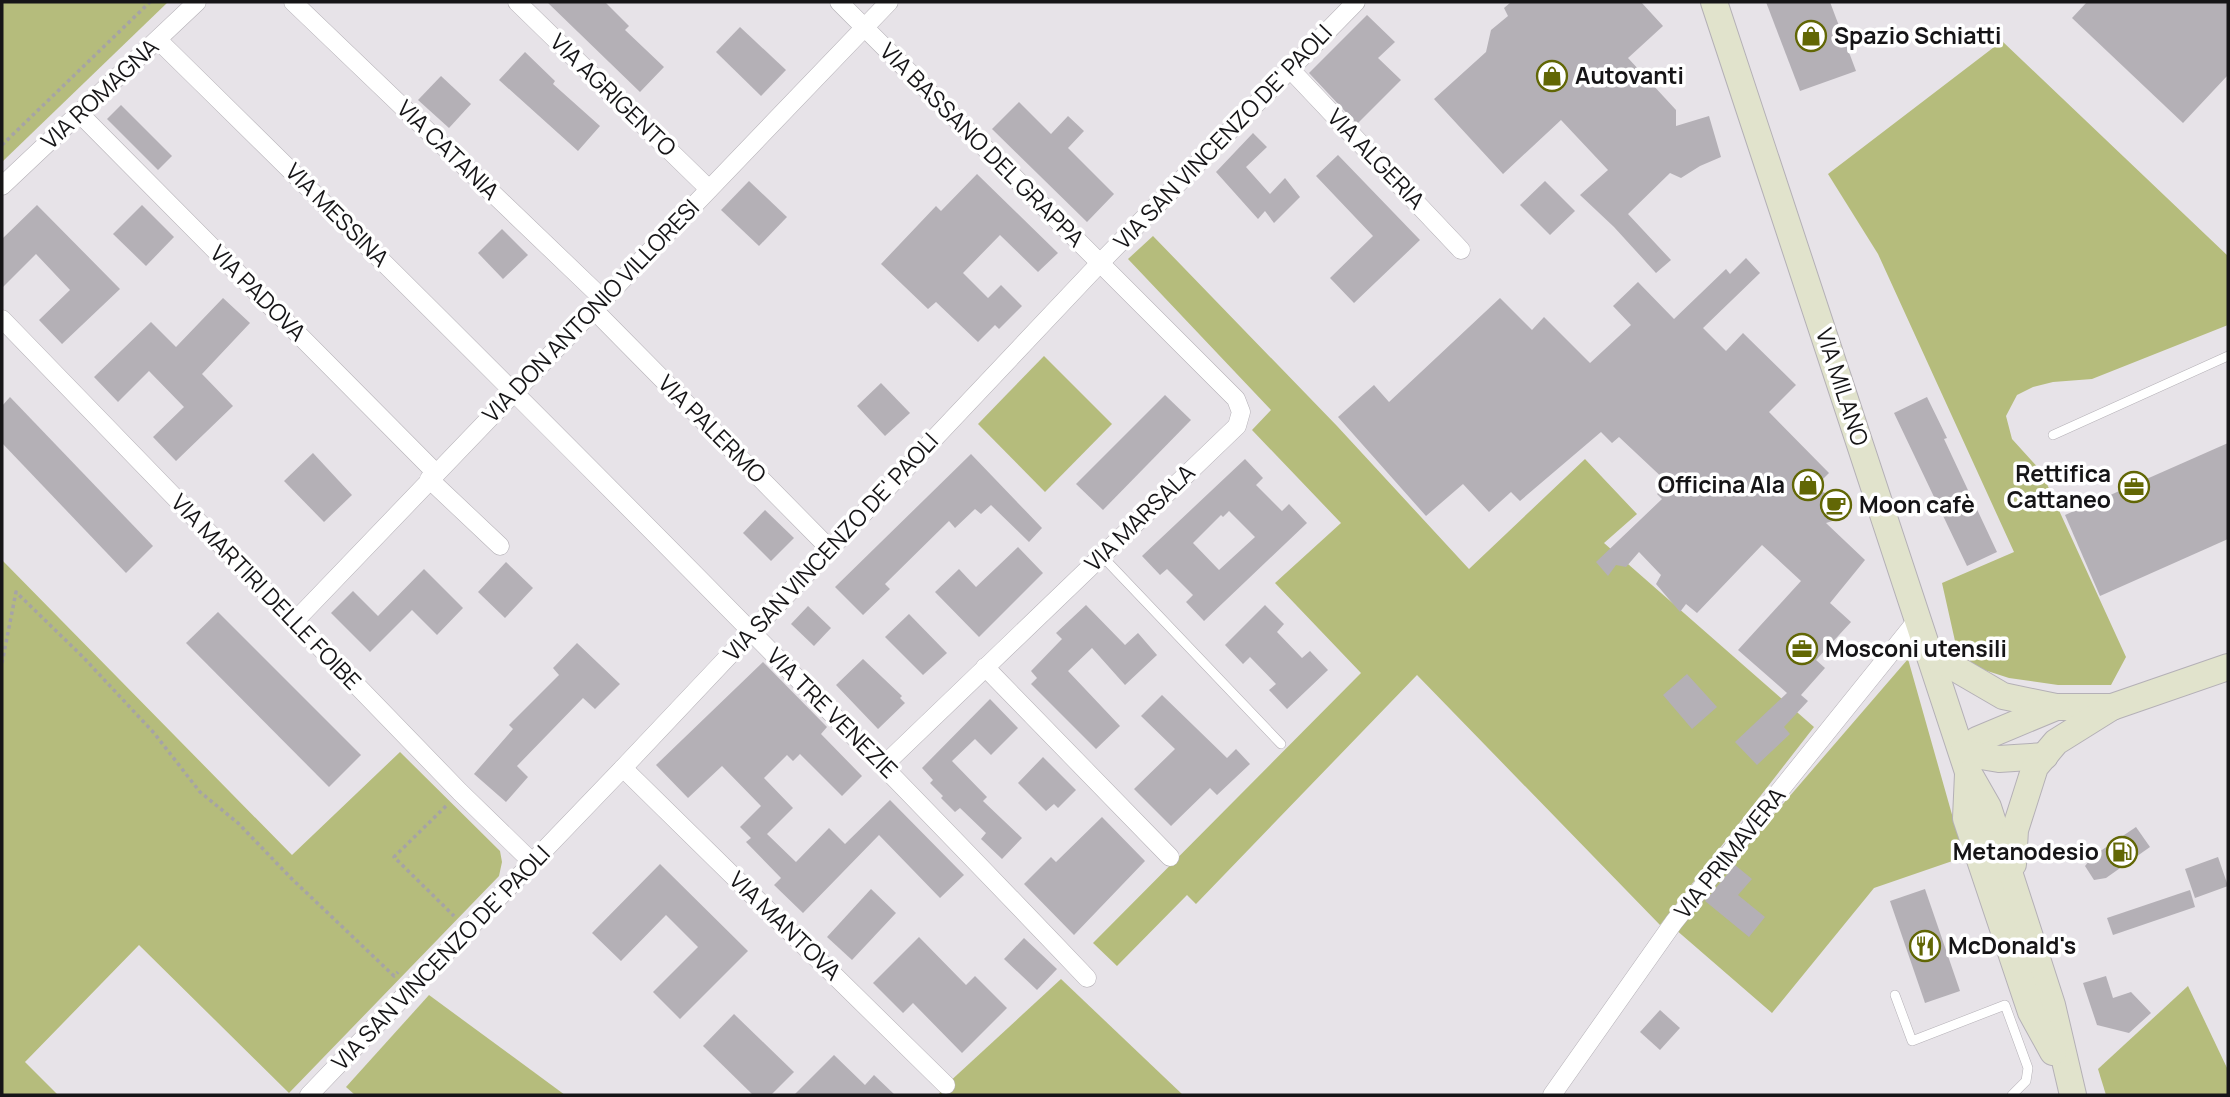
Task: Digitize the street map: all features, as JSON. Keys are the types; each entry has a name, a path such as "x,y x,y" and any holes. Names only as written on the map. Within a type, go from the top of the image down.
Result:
{"main road":[{"name":"VIA MILANO","path":"1714,2 1928,653 1966,762 1987,807 2013,887 2041,1009"},
{"path":"1928,653 2003,696 2056,707 2112,707"},
{"path":"2013,887 2012,847 2015,830 2035,767 2056,742 2112,707 2228,667"},
{"path":"1966,762 1977,740 2056,707"},
{"path":"1966,762 2045,756"},
{"name":"VIA MILANO","path":"1966,762 1966,818 2041,1009"},
{"path":"2041,1009 2070,1086"}],"street":[{"name":"VIA ROMAGNA","path":"2,186 197,2"},
{"name":"VIA CATANIA","path":"293,2 598,304"},
{"name":"VIA AGRIGENTO","path":"517,2 709,188"},
{"name":"VIA BASSANO DEL GRAPPA","path":"839,2 1100,263"},
{"name":"VIA DON ANTONIO VILLORESI","path":"295,621 889,2"},
{"name":"VIA SAN VINCENZO DE' PAOLI","path":"309,1095 623,768 1100,263 1356,2"},
{"name":"VIA MESSINA","path":"159,40 515,391"},
{"name":"VIA ALGERIA","path":"1290,69 1461,250"},
{"name":"VIA PADOVA","path":"79,114 500,546"},
{"name":"VIA MARSALA","path":"884,765 1237,426 1241,412 1236,399 1100,263"},
{"name":"VIA PALERMO","path":"598,304 830,548"},
{"name":"VIA MARTIRI DELLE FOIBE","path":"2,319 460,792 532,862"},
{"name":"VIA TRE VENEZIE","path":"515,391 884,765 1087,978"},
{"name":"VIA PRIMAVERA","path":"1552,1095 1674,922 1918,619"},
{"path":"985,667 1170,857"},
{"name":"VIA MANTOVA","path":"623,768 946,1085"}],"lane":[{"path":"2053,435 2228,356"},
{"path":"1101,555 1281,744"},
{"path":"1895,995 1913,1041 2004,1005 2028,1068 2025,1081 2012,1095"}],"path":[{"path":"2,145 150,2"},
{"path":"2,663 16,592 83,657 154,733 200,792 238,823 292,879 394,976 402,967"},
{"path":"444,923 453,915 394,857 451,802"}],"green space":[{"path":"2,2 168,2 2,162"},
{"path":"2002,41 2228,256 2228,325 2092,379 2053,382 2033,387 2017,395 2006,416 2012,439 2041,471 2126,657 2111,685 2058,685 2009,678 1975,667 1955,641 1942,583 2014,552 1878,254 1828,174"},
{"path":"1153,236 1337,426 1469,569 1585,459 1637,514 1604,543 1814,727 1660,925 1417,675 1196,904 1187,895 1117,966 1093,943 1361,673 1275,583 1341,523 1252,430 1271,410 1128,259"},
{"path":"1044,356 1112,424 1045,492 978,424"},
{"path":"2,560 292,855 400,752 500,851 502,862 499,876 289,1093 139,945 25,1062 58,1095 2,1095"},
{"path":"1908,659 1964,857 1874,888 1772,1013 1675,929"},
{"path":"1061,979 1183,1095 938,1095 946,1085"},
{"path":"2188,986 2228,1070 2228,1095 2106,1095 2098,1069"},
{"path":"429,995 565,1095 355,1095 346,1087"}],"building":[{"path":"547,2 605,2 629,26 625,30 664,67 640,92"},
{"name":"Autovanti","path":"1511,2 1641,2 1663,26 1628,58 1676,110 1676,126 1709,116 1721,157 1681,178 1670,173 1628,214 1671,260 1656,273 1580,195 1608,170 1561,120 1503,174 1434,99 1486,52 1491,30 1508,16 1504,8"},
{"name":"Spazio Schiatti","path":"1766,2 1830,2 1856,71 1800,91"},
{"path":"2087,2 2228,2 2228,75 2183,123 2072,18"},
{"path":"1367,15 1395,42 1378,58 1401,80 1357,124 1309,73"},
{"path":"740,27 786,70 761,96 716,52"},
{"path":"525,52 555,81 553,84 600,126 578,151 499,80"},
{"path":"441,76 471,104 449,128 418,100"},
{"path":"1019,102 1051,134 1068,116 1084,131 1068,148 1114,194 1087,222 992,129"},
{"path":"121,105 172,156 158,170 107,119"},
{"path":"1253,133 1267,147 1246,167 1270,194 1285,178 1300,197 1274,223 1265,211 1258,219 1216,172"},
{"path":"1338,155 1420,240 1354,303 1330,278 1373,236 1316,176"},
{"path":"977,174 1058,253 1038,272 1000,235 963,273 988,298 1001,285 1022,306 999,329 995,325 978,342 936,302 928,309 881,264 936,206 941,211"},
{"path":"749,181 787,217 759,246 721,210"},
{"path":"1545,181 1575,211 1550,235 1520,205"},
{"path":"37,205 120,289 62,344 39,320 70,290 36,254 2,288 2,239"},
{"path":"142,205 174,237 146,266 113,234"},
{"path":"502,229 528,255 503,279 478,253"},
{"path":"1746,258 1760,273 1703,328 1726,351 1743,333 1796,385 1769,412 1829,473 1813,489 1841,498 1845,517 1826,523 1865,560 1830,603 1851,622 1816,660 1825,668 1801,695 1808,701 1784,727 1790,734 1757,765 1735,742 1787,693 1738,650 1801,581 1762,545 1697,613 1686,604 1680,612 1656,584 1661,575 1639,552 1626,567 1616,565 1608,576 1596,562 1662,499 1657,494 1668,483 1619,437 1612,443 1601,432 1520,501 1511,492 1489,512 1463,484 1426,516 1338,417 1374,385 1389,402 1500,298 1532,330 1544,317 1590,363 1631,325 1613,306 1638,282 1674,319 1726,269 1730,274"},
{"path":"223,298 250,323 202,374 233,406 176,461 153,437 184,407 149,371 118,402 94,377 151,322 176,347"},
{"path":"881,383 910,413 885,436 857,406"},
{"path":"1165,395 1191,420 1103,510 1076,484"},
{"path":"10,397 153,546 126,573 2,443 2,406"},
{"path":"1927,397 1997,552 1967,566 1894,413"},
{"path":"2228,443 2228,539 2100,596 2065,515"},
{"path":"313,453 352,495 324,522 284,481"},
{"path":"971,454 1042,528 1029,542 991,505 981,514 975,509 955,528 949,521 885,584 890,589 863,615 835,587"},
{"path":"1245,459 1263,478 1256,485 1282,511 1289,504 1307,523 1204,621 1186,602 1193,595 1167,569 1160,575 1142,556","holes":["1229,511 1255,537 1219,570 1193,543 1221,515 1223,517"]},
{"path":"765,510 794,538 771,561 743,533"},
{"path":"1018,547 1043,573 979,637 935,592 959,569 976,587"},
{"path":"506,562 533,588 505,618 478,592"},
{"path":"424,569 463,608 437,635 412,610 370,652 331,613 353,591 378,616"},
{"path":"1086,605 1125,645 1138,633 1157,655 1125,685 1092,648 1068,671 1120,726 1096,749 1031,684 1037,678 1031,671 1062,639 1056,633"},
{"path":"1265,605 1284,624 1277,632 1302,658 1310,651 1328,670 1287,709 1269,690 1276,684 1250,657 1243,664 1225,645"},
{"path":"808,606 831,628 814,646 791,624"},
{"path":"218,612 361,755 329,787 186,643"},
{"path":"909,614 947,653 923,675 885,637"},
{"path":"577,643 620,684 595,709 583,698 517,766 528,777 506,802 474,774 513,729 509,725 559,675 553,668"},
{"path":"863,659 902,696 900,698 905,703 878,729 836,685"},
{"path":"763,662 827,727 821,734 862,776 842,796 800,754 793,761 787,755 764,778 793,808 767,834 796,862 829,828 845,844 890,800 964,875 940,898 879,835 803,913 774,885 781,878 746,842 751,838 740,827 761,806 722,766 688,798 656,765"},
{"path":"1687,674 1717,707 1692,729 1663,695"},
{"path":"1162,695 1227,758 1236,749 1250,764 1217,795 1210,788 1171,826 1134,789 1175,749 1141,716"},
{"path":"990,699 1018,728 991,755 975,739 952,761 987,797 983,801 1022,838 1002,859 981,839 986,833 960,808 955,812 941,798 943,796 930,783 933,780 922,768"},
{"path":"1043,757 1076,790 1058,808 1054,804 1046,811 1018,783"},
{"path":"1102,817 1145,861 1074,935 1024,884 1051,857 1056,862"},
{"name":"Metanodesio","path":"2136,827 2150,847 2106,878 2094,880 2085,866 2093,856"},
{"path":"2218,857 2228,886 2195,898 2185,869"},
{"path":"660,864 748,951 680,1019 653,992 698,947 666,915 621,961 592,933"},
{"path":"1735,865 1752,879 1738,895 1765,917 1749,937 1705,901"},
{"path":"871,889 896,913 852,960 827,937"},
{"name":"McDonald's","path":"1925,889 1960,991 1925,1003 1890,901"},
{"path":"2190,890 2195,907 2113,935 2107,918"},
{"path":"919,937 966,985 975,976 1007,1008 962,1053 913,1003 903,1013 873,983"},
{"path":"1024,938 1057,969 1037,990 1004,959"},
{"path":"2106,976 2113,998 2131,992 2151,1013 2129,1033 2097,1025 2083,983"},
{"path":"1660,1010 1680,1028 1660,1050 1640,1032"},
{"path":"734,1014 794,1072 771,1095 753,1095 703,1046"},
{"path":"834,1055 865,1085 874,1075 895,1095 794,1095"}],"place":[{"name":"Spazio Schiatti","path":"1811,36"},
{"name":"Autovanti","path":"1552,76"},
{"name":"Officina Ala","path":"1808,485"},
{"name":"Rettifica Cattaneo","path":"2134,487"},
{"name":"Moon cafè","path":"1836,505"},
{"name":"Mosconi utensili","path":"1802,649"},
{"name":"Metanodesio","path":"2122,852"},
{"name":"McDonald's","path":"1925,946"}]}
